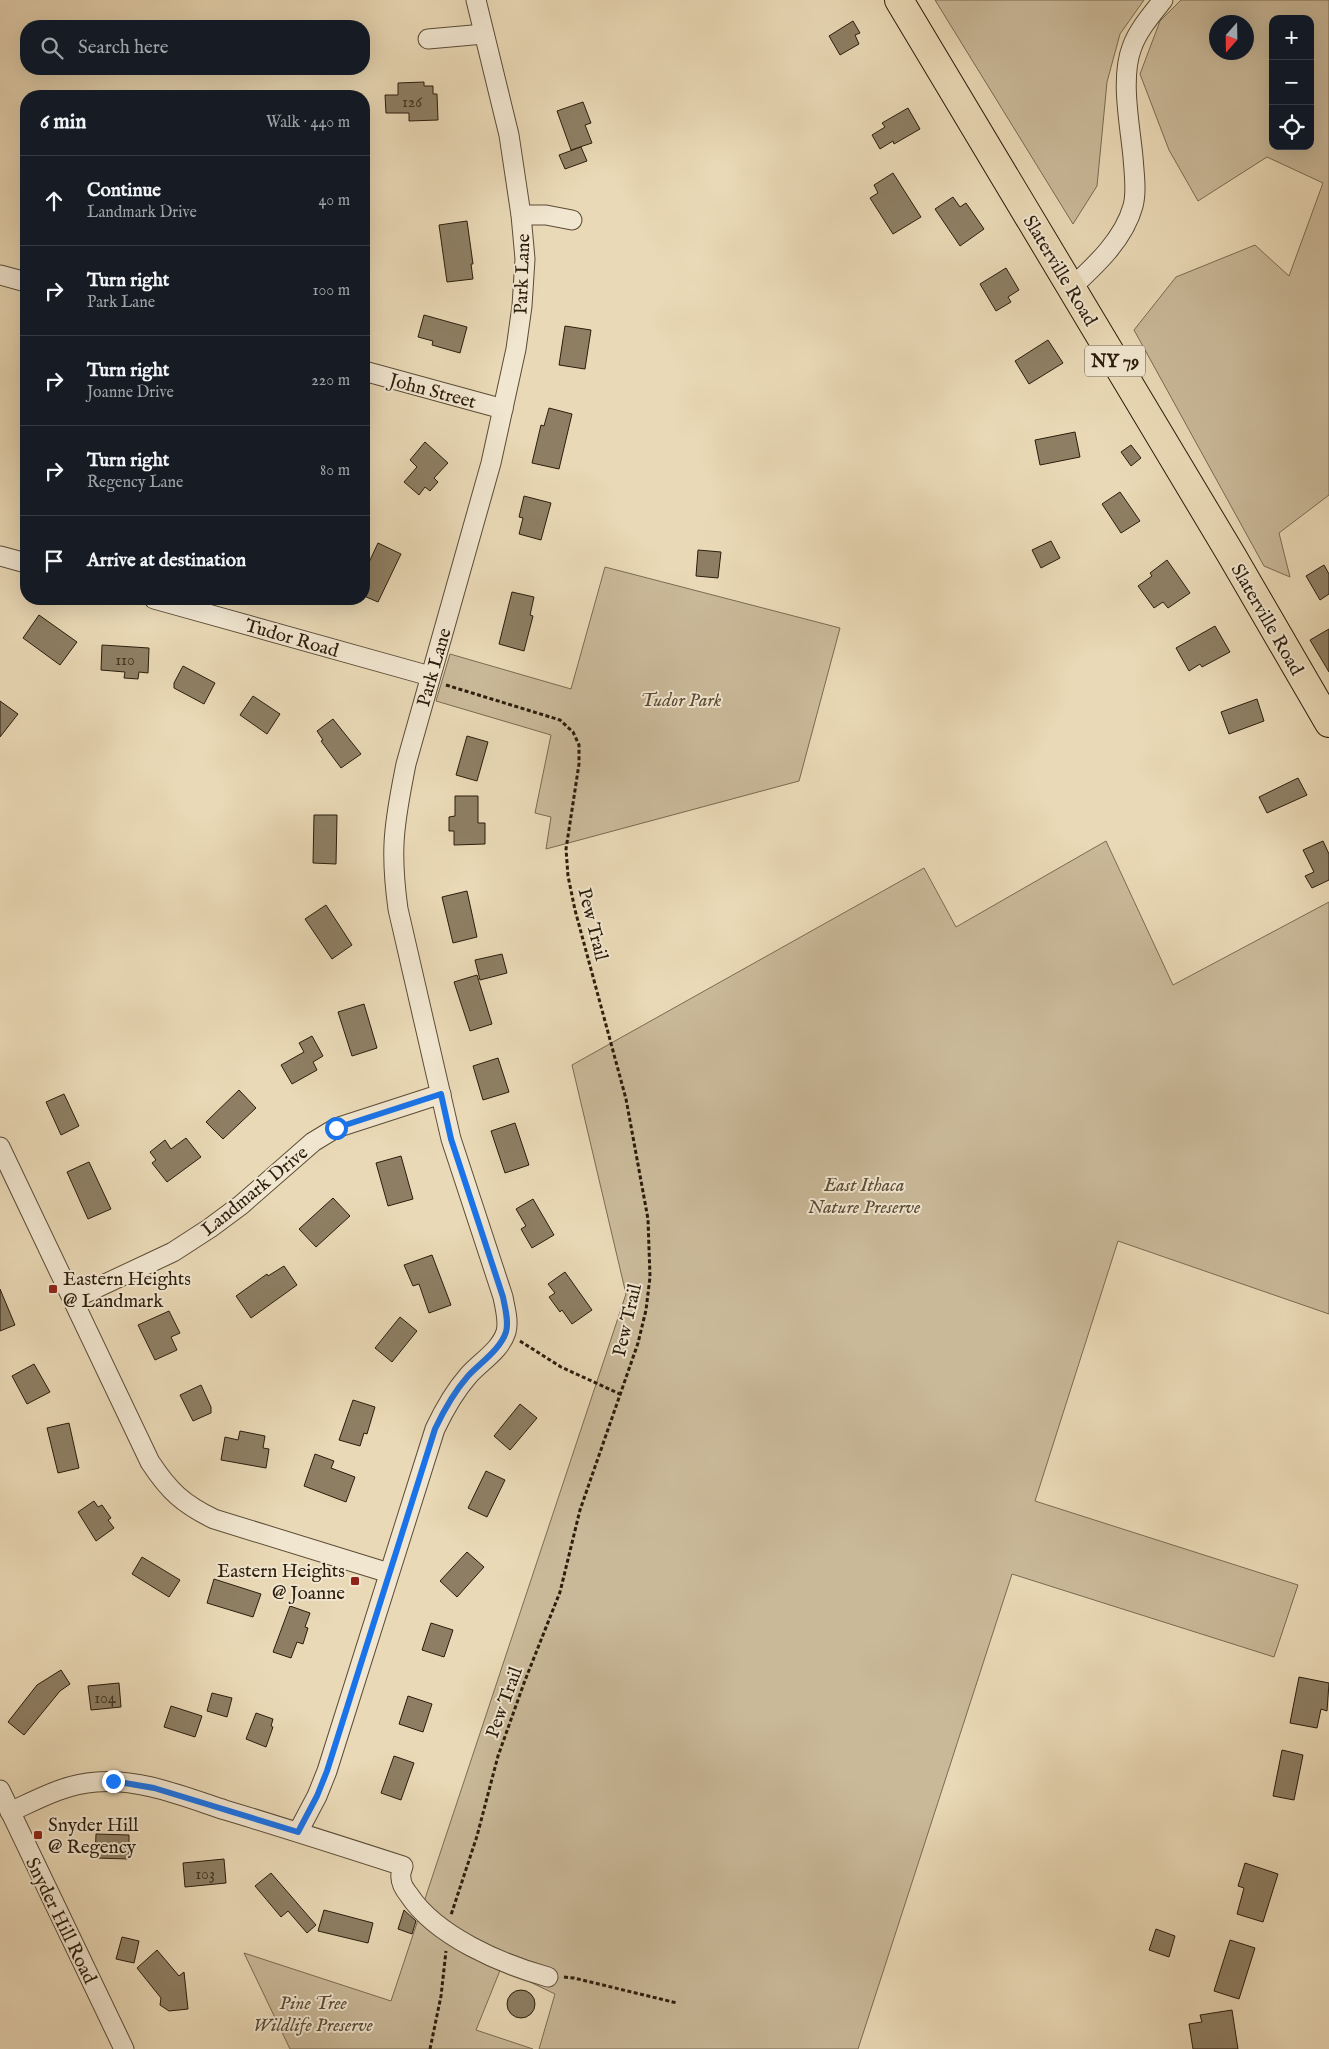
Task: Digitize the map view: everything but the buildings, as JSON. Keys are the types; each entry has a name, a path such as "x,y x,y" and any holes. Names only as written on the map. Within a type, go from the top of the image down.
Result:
{"highway":[{"name":"Slaterville Road","path":"899,0 1072,287 1329,722"}],"street":[{"name":"Park Lane","path":"476,0 509,135 522,215 525,260 522,306 516,349 491,463 406,764 397,810 394,876 398,909 451,1139 503,1297 507,1317 506,1332"},
{"path":"1072,287 1106,254 1124,227 1133,206 1135,187 1127,94 1128,72 1132,48 1142,28 1163,0"},
{"path":"428,39 484,34"},
{"path":"522,215 572,220"},
{"path":"0,275 20,280"},
{"name":"John Street","path":"370,373 503,409"},
{"path":"0,556 20,561"},
{"name":"Tudor Road","path":"176,605 430,676"},
{"name":"Landmark Drive","path":"73,1300 173,1252 210,1228 242,1205 313,1142 336,1128 441,1094"},
{"path":"0,1147 150,1462 163,1482 176,1496 194,1509 214,1519 389,1573"},
{"path":"298,1832 317,1796 327,1771 424,1459 446,1406 469,1375 494,1351 506,1332"},
{"path":"10,1812 55,1791 95,1782 113,1781 154,1788 298,1832 403,1866 400,1877 403,1887 429,1918 448,1933 485,1953 523,1970 548,1977"},
{"name":"Snyder Hill Road","path":"0,1790 124,2049"}],"path":[{"name":"Pew Trail","path":"430,676 446,685 560,720 573,732 579,745 579,764 566,849 568,876 575,910 626,1099 648,1219 650,1252 650,1277 646,1310 638,1343 580,1510 560,1592 498,1756 477,1836 454,1904 430,2049"},
{"path":"506,1332 562,1367 620,1394"},
{"path":"548,1977 574,1978 677,2003"}],"green space":[{"path":"935,0 1144,0 1120,34 1107,82 1097,186 1073,224"},
{"path":"1181,0 1329,0 1329,495 1279,533 1290,577 1264,566 1134,330 1176,277 1255,245 1289,276 1323,183 1267,157 1198,201 1169,150 1140,74 1160,21"},
{"name":"Tudor Park","path":"605,567 840,628 799,781 546,849 551,817 535,813 551,735 436,701 450,654 571,689"},
{"name":"East Ithaca Nature Preserve","path":"1106,841 1173,985 1329,902 1329,1314 1118,1241 1035,1501 1298,1585 1274,1657 1012,1574 858,2049 539,2049 555,1994 501,1968 476,2030 533,2049 290,2049 244,1953 391,2001 626,1294 572,1065 924,868 956,927"}],"place":[{"name":"Eastern Heights @ Landmark","path":"53,1289"},
{"name":"Eastern Heights @ Joanne","path":"355,1581"},
{"name":"Snyder Hill @ Regency","path":"38,1835"}],"route":[{"path":"113,1781 154,1788 298,1832 310,1811 327,1771 435,1429 456,1391 469,1375 494,1351 506,1332 507,1317 503,1297 451,1139 441,1094 336,1128"}],"park label":[{"name":"Pine Tree Wildlife Preserve","path":"313,2013"}]}
